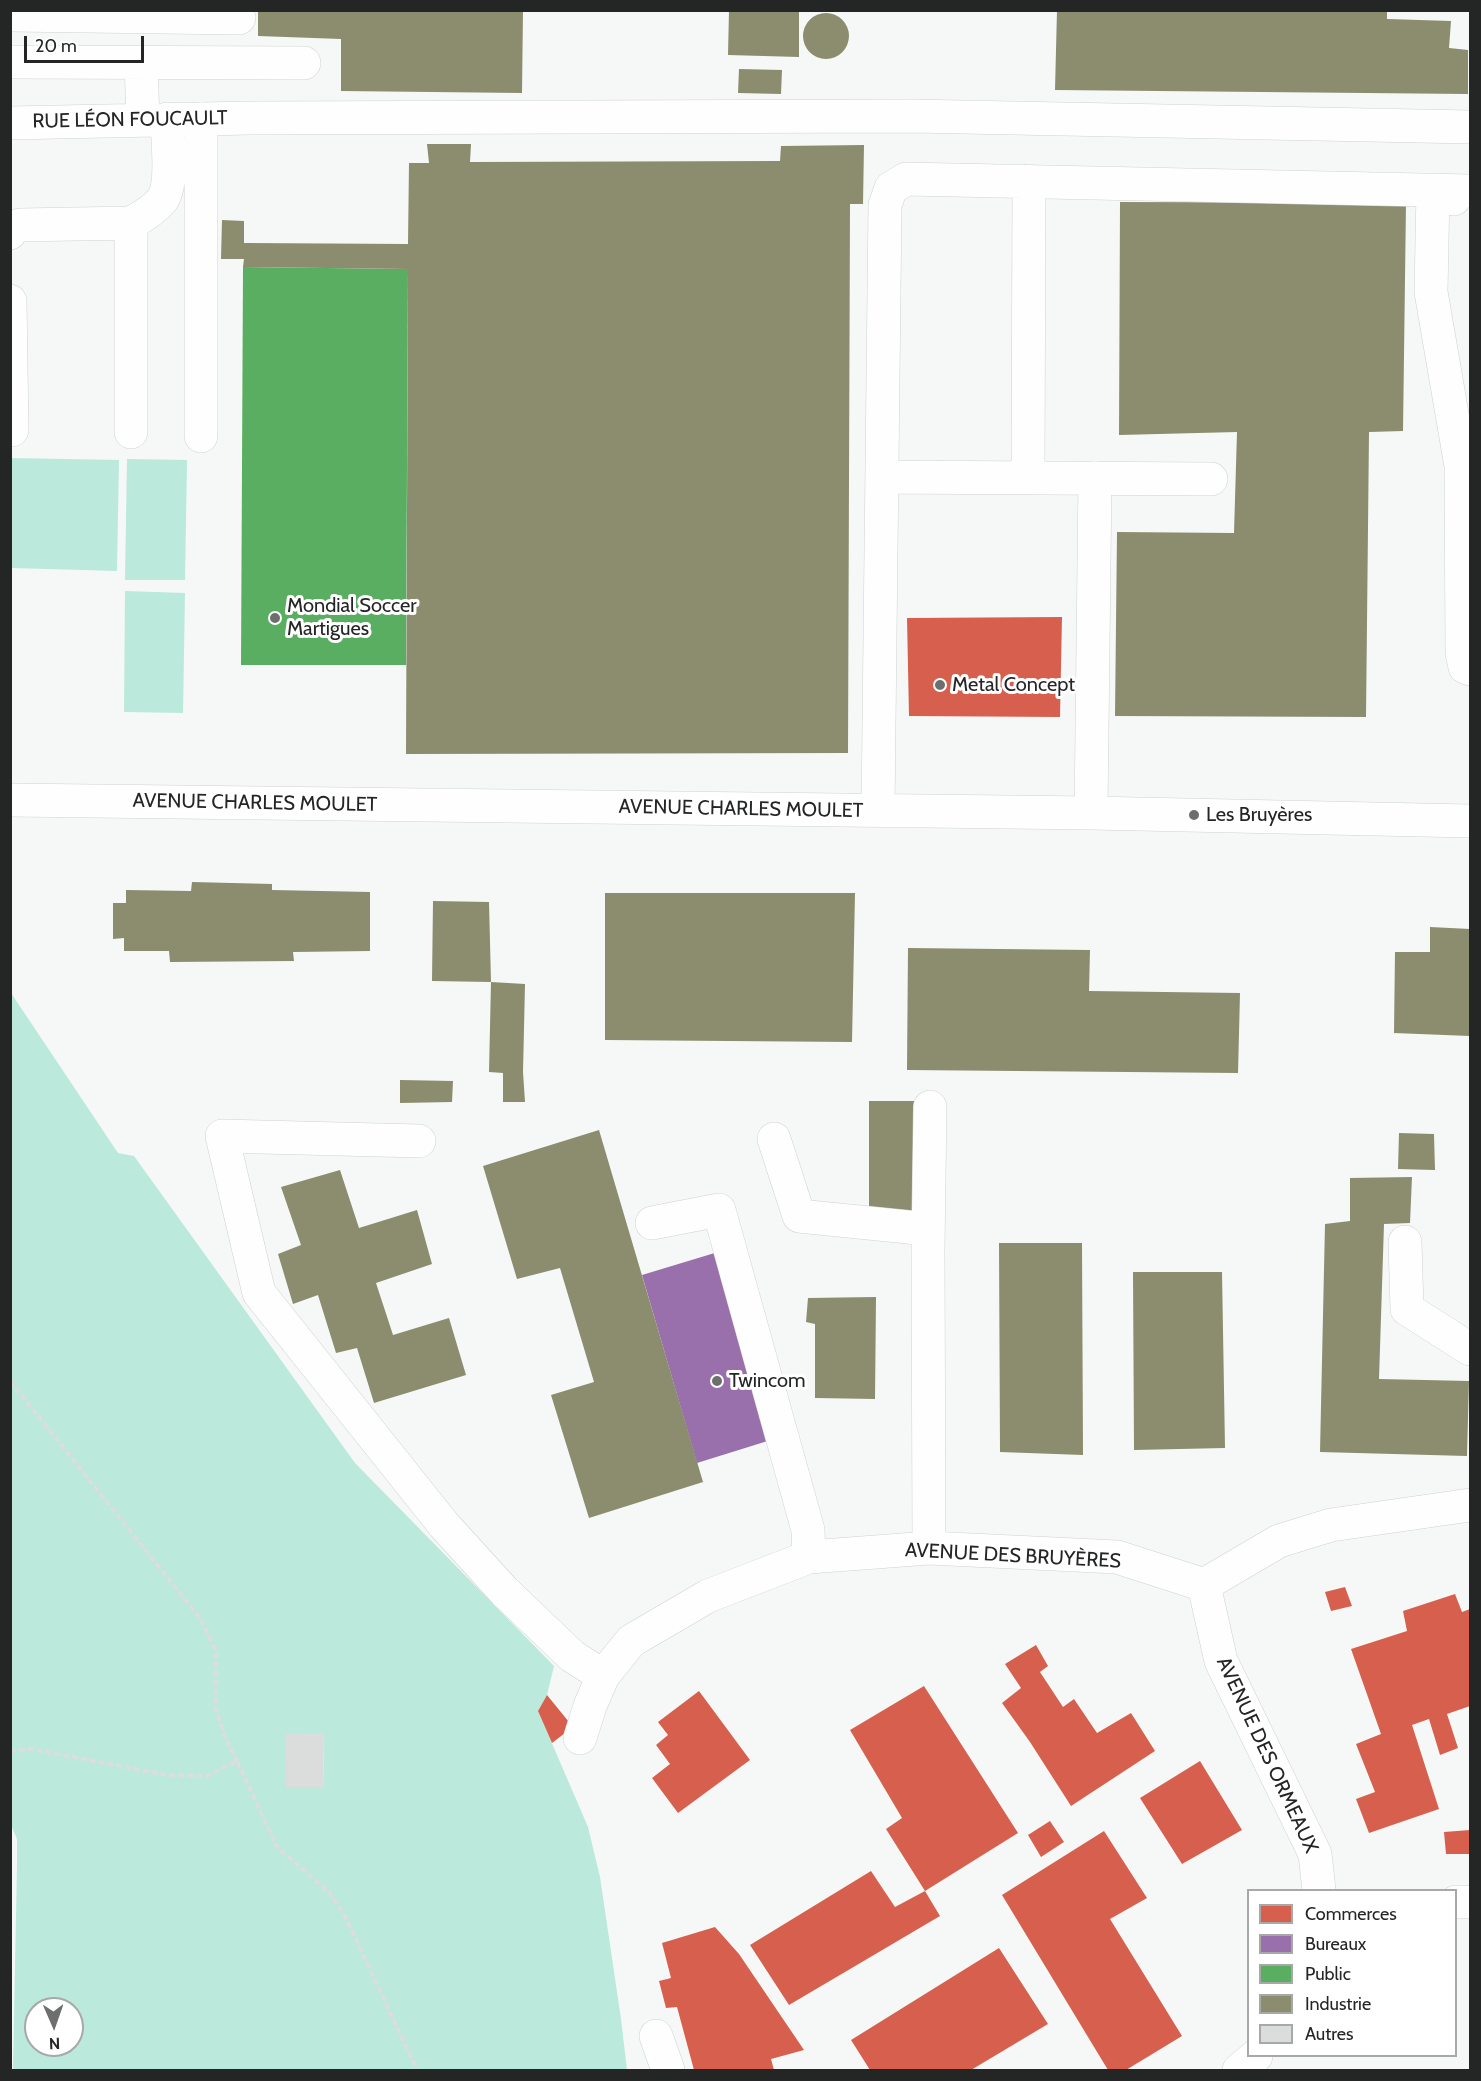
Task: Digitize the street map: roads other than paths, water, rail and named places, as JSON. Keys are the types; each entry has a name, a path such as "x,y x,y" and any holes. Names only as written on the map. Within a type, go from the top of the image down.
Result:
{"street":[{"path":"10,15 239,18"},
{"path":"10,62 304,63"},
{"path":"10,232 12,228 20,225 131,223 163,199 168,184 141,62"},
{"name":"RUE LÉON FOUCAULT","path":"10,123 250,118 912,116 1470,127"},
{"path":"201,119 201,436"},
{"path":"878,811 885,205 891,188 906,179 1470,191"},
{"path":"1028,478 1029,181"},
{"path":"1433,190 1470,207"},
{"path":"1433,190 1431,292 1466,466 1462,653 1465,667 1470,669"},
{"path":"131,223 131,432"},
{"path":"10,301 12,430"},
{"path":"882,477 1211,478"},
{"path":"1091,813 1095,478"},
{"name":"AVENUE CHARLES MOULET","path":"10,800 1091,813 1470,821"},
{"path":"929,1548 930,1107"},
{"path":"419,1141 222,1136 259,1293 444,1525 505,1592 572,1656 603,1676"},
{"path":"774,1139 799,1216 928,1229"},
{"path":"651,1223 719,1210 808,1530 809,1557"},
{"path":"1405,1242 1407,1309 1470,1349"},
{"path":"1203,1584 1279,1541 1331,1525 1470,1505"},
{"name":"AVENUE DES BRUYÈRES","path":"580,1738 603,1676 631,1641 708,1596 809,1557 929,1548 1117,1557 1203,1584"},
{"name":"AVENUE DES ORMEAUX","path":"1203,1584 1221,1661 1315,1854 1318,1889"},
{"path":"656,2036 669,2070"},
{"path":"1239,2070 1254,2057"}],"place":[{"name":"Mondial Soccer Martigues","path":"275,618"},
{"name":"Metal Concept","path":"940,685"},
{"name":"Les Bruyères","path":"1194,815"},
{"name":"Twincom","path":"717,1381"}]}
